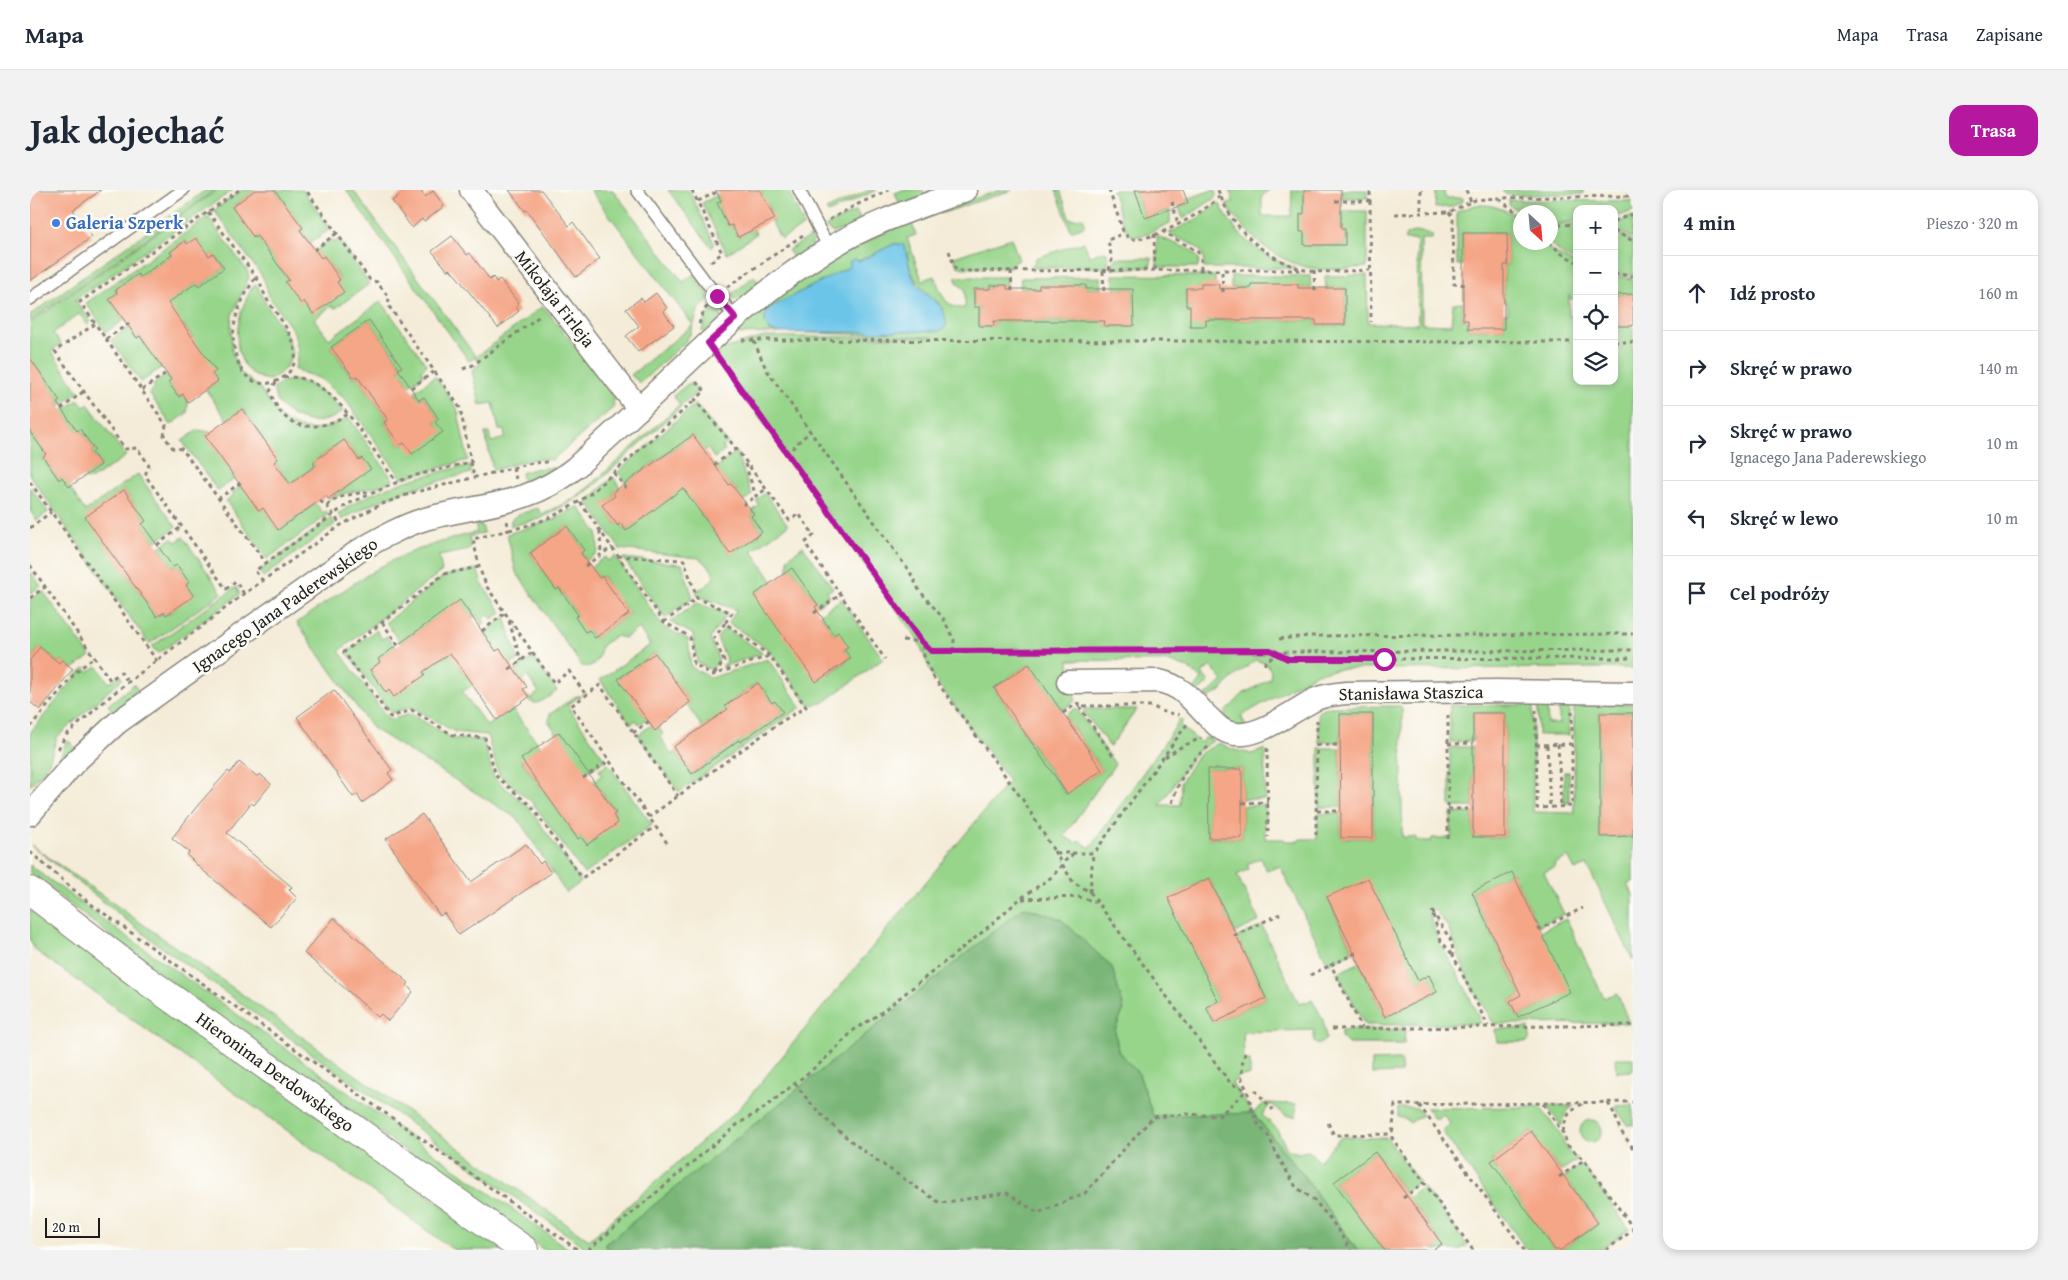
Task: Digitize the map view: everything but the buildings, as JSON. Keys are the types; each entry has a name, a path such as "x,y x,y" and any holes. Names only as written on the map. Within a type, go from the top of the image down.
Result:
{"main road":[{"name":"Hieronima Derdowskiego","path":"30,891 146,980 524,1250"}],"street":[{"name":"Mikołaja Firleja","path":"470,190 639,409"},
{"name":"Ignacego Jana Paderewskiego","path":"30,814 74,763 117,723 360,550 389,533 424,520 522,498 542,490 575,468 670,380 702,336 736,318 772,288 829,248 879,223 966,190"},
{"path":"1068,682 1159,680 1172,684 1184,691 1219,735"},
{"name":"Stanisława Staszica","path":"1219,735 1248,734 1317,699 1328,695 1346,693 1633,693"}],"lane":[{"path":"30,299 183,190"},
{"path":"637,190 717,296 736,318"},
{"path":"799,190 829,248"}],"path":[{"path":"239,190 80,302 166,426 164,436 173,448 182,449 266,563"},
{"path":"306,190 370,280 377,282 389,298 388,305 460,408 474,477"},
{"path":"692,190 722,253 711,262 715,267"},
{"path":"889,190 856,205 818,226 729,285 704,310 702,336 922,642 931,651 1271,651 1288,659 1633,658"},
{"path":"1109,190 1124,233 1129,239 1134,240 1178,224 1205,209 1220,196"},
{"path":"1218,190 1228,213 1258,246 1274,257 1306,270"},
{"path":"1370,190 1371,322"},
{"path":"1420,190 1421,213"},
{"path":"1466,190 1471,202"},
{"path":"1628,190 1628,196"},
{"path":"698,201 717,192"},
{"path":"1395,214 1449,212 1471,202 1498,198 1628,196 1633,198"},
{"path":"1498,198 1513,210"},
{"path":"1335,201 1370,201"},
{"path":"1172,202 1178,224"},
{"path":"208,212 256,277 261,284 266,298 286,328 294,345 294,363 290,371 277,382 267,384 258,383 250,379 243,372 233,344 232,335 236,313 246,291 256,277"},
{"path":"1449,212 1453,218 1454,284 1467,285"},
{"path":"1618,220 1633,214"},
{"path":"1558,225 1573,224"},
{"path":"1162,231 1198,252 1201,259 1201,270"},
{"path":"314,250 337,233"},
{"path":"1109,271 1112,260 1108,240 1124,233"},
{"path":"1154,234 1154,270"},
{"path":"1618,234 1633,241"},
{"path":"1558,250 1573,260"},
{"path":"949,252 956,271 1371,270"},
{"path":"1222,270 1223,292"},
{"path":"1314,270 1315,291"},
{"path":"1011,271 1012,293"},
{"path":"1103,271 1104,292"},
{"path":"1618,274 1633,276"},
{"path":"724,278 729,285"},
{"path":"463,369 473,365 558,302"},
{"path":"106,339 131,322"},
{"path":"95,324 55,352 125,449 137,448 149,465 145,475 226,589 236,581 244,594"},
{"path":"740,340 1573,342"},
{"path":"754,340 766,369 911,574 919,590 943,618 954,640 953,651"},
{"path":"1618,342 1633,342"},
{"path":"411,388 435,371"},
{"path":"142,390 166,372"},
{"path":"284,378 300,377 316,384 332,396 348,414 397,482"},
{"path":"509,530 533,525 557,516 580,502 705,391 697,382 687,380 678,388 670,380"},
{"path":"277,382 270,391 277,408 291,421 301,426 322,426 348,414"},
{"path":"61,408 84,392"},
{"path":"695,400 736,449 789,520 799,514 809,527 814,535 805,543 885,659"},
{"path":"787,455 811,431"},
{"path":"714,465 736,449"},
{"path":"743,458 756,496"},
{"path":"263,581 255,571 348,504 409,477 471,462"},
{"path":"55,756 66,735 128,682 244,594 341,525 390,501 412,493 532,463 550,462"},
{"path":"614,472 626,488"},
{"path":"218,499 243,481"},
{"path":"30,482 157,661"},
{"path":"743,505 765,490"},
{"path":"327,506 332,501 348,495 376,492"},
{"path":"320,501 334,514 341,525"},
{"path":"580,502 664,622 690,636 694,664 713,675 770,656"},
{"path":"30,528 51,512"},
{"path":"157,545 181,527"},
{"path":"600,531 602,554"},
{"path":"473,539 479,567 487,587 554,683 570,672 586,695"},
{"path":"585,566 612,547"},
{"path":"618,556 684,560 696,598 732,613 714,638 724,661 713,675"},
{"path":"479,567 444,574 344,652 390,717 412,710 453,736 485,738 496,776 532,807 582,878 655,827"},
{"path":"31,569 110,680 121,672 128,682"},
{"path":"30,598 45,587"},
{"path":"814,613 840,594"},
{"path":"664,622 696,598"},
{"path":"482,630 505,614"},
{"path":"508,618 521,661"},
{"path":"382,622 400,648"},
{"path":"649,817 782,721 806,707 770,656 725,623"},
{"path":"1279,639 1310,636 1633,634"},
{"path":"903,640 922,642"},
{"path":"922,642 924,656 932,675 1026,803 1073,882 1090,892 1098,902 1232,1084 1247,1090"},
{"path":"1269,658 1279,656 1284,652 1633,650"},
{"path":"1265,665 1271,651"},
{"path":"509,669 533,652"},
{"path":"30,727 75,673 94,658"},
{"path":"667,842 570,706 600,685 678,796"},
{"path":"1535,702 1537,808 1572,806 1572,710"},
{"path":"1448,703 1448,839"},
{"path":"1063,713 1079,704 1113,756"},
{"path":"1316,835 1317,718"},
{"path":"634,733 652,719"},
{"path":"1090,892 1093,853 1189,720"},
{"path":"1162,759 1181,747 1219,735"},
{"path":"1172,803 1179,782 1198,754 1219,735"},
{"path":"1263,741 1268,749 1268,838"},
{"path":"1448,744 1472,744"},
{"path":"1558,744 1561,807"},
{"path":"1536,745 1572,744"},
{"path":"1317,745 1340,745"},
{"path":"1547,745 1550,808"},
{"path":"583,778 609,761"},
{"path":"1242,803 1268,802"},
{"path":"1448,809 1473,809"},
{"path":"1317,811 1341,811"},
{"path":"1054,851 1059,853 1093,853"},
{"path":"30,852 96,908 578,1250"},
{"path":"588,1250 700,1154 738,1124 763,1109 823,1061 854,1030 878,1015 980,934 1020,899 1053,876 1063,866 1065,861 1075,853"},
{"path":"1020,899 1079,896 1098,902"},
{"path":"1538,930 1583,908"},
{"path":"1453,956 1452,942 1432,911 1441,942 1453,956 1488,1026"},
{"path":"1234,936 1280,914"},
{"path":"1310,975 1356,953"},
{"path":"1331,965 1362,1028"},
{"path":"1332,1029 1633,1025"},
{"path":"1245,1053 1242,1080 1258,1124 1269,1137 1277,1155 1296,1187 1320,1207 1351,1250"},
{"path":"795,1083 806,1099 848,1140 940,1203 1007,1193 1038,1213 1085,1193 1153,1116 1186,1114 1219,1116 1247,1090"},
{"path":"1256,1090 1273,1110"},
{"path":"1474,1250 1392,1138 1395,1105 1633,1102"},
{"path":"1543,1103 1563,1133 1568,1146 1584,1160 1633,1229 1606,1250"},
{"path":"1563,1133 1566,1116 1570,1111 1584,1103"},
{"path":"1608,1103 1615,1115 1620,1130 1633,1148"},
{"path":"1418,1105 1524,1250"},
{"path":"1328,1123 1334,1135 1392,1134"},
{"path":"1559,1177 1584,1160"},
{"path":"1403,1198 1424,1183"}],"green space":[{"path":"206,190 215,190 30,321 30,315"},
{"path":"217,190 233,190 75,300 91,322 88,325 79,314 53,333 61,344 51,351 79,392 59,406 57,403 60,401 54,392 50,394 49,385 30,359 30,323"},
{"path":"242,190 255,190 232,207 254,237 257,236 289,280 286,282 301,303 304,301 313,314 340,279 324,257 321,258 315,251 331,239 334,243 339,239 369,284 336,308 331,306 314,319 329,339 381,301 427,365 421,370 424,375 409,385 398,369 402,366 369,320 331,347 353,378 357,376 388,420 384,422 400,445 442,432 435,422 439,419 424,397 419,399 414,392 435,376 457,408 468,460 402,478 344,398 319,378 295,370 298,350 294,332 269,296 264,279 214,210"},
{"path":"275,190 303,190 330,229 310,243 300,230 303,228"},
{"path":"346,190 353,190 476,357 469,361"},
{"path":"590,190 613,190 683,282 694,274 710,297 698,311 691,333 685,342 640,383 631,375 693,325"},
{"path":"668,190 689,190 714,243 712,248"},
{"path":"760,190 788,190 804,226 781,239 771,221 774,219 768,205 760,198 763,196"},
{"path":"869,190 877,190 828,213 826,210"},
{"path":"903,190 923,190 925,196 900,205 895,193"},
{"path":"1001,190 1012,190 940,214 939,210"},
{"path":"1056,190 1060,190 1070,219 1083,218 1084,226 1071,231"},
{"path":"1112,190 1135,190 1145,218 1170,210 1170,223 1146,234 1133,236 1129,234 1123,223"},
{"path":"1215,190 1215,198 1183,219 1179,207 1188,204 1187,199"},
{"path":"1230,190 1269,190 1262,196 1262,216 1291,216 1292,190 1304,190 1305,245 1345,245 1345,230 1341,229 1341,211 1367,211 1367,267 1316,269 1284,259 1262,245 1234,216 1226,205 1233,202"},
{"path":"1341,190 1367,190 1367,198 1341,198"},
{"path":"1436,190 1444,190 1445,198 1463,198 1463,201 1451,207 1435,208"},
{"path":"1503,190 1583,190 1583,194 1507,195"},
{"path":"718,195 721,201 717,203 728,226 732,225 738,237 754,229 756,234 727,254 702,203"},
{"path":"1509,200 1631,201 1633,211 1618,217 1618,205 1573,205 1573,221 1558,223 1558,205 1513,205 1513,207 1509,205"},
{"path":"1219,203 1241,235 1259,251 1295,268 1204,268 1202,254 1194,245 1169,233 1195,220"},
{"path":"1476,205 1493,206 1503,209 1513,214 1513,250 1551,250 1573,263 1573,299 1570,299 1569,295 1569,316 1573,316 1573,385 1618,385 1618,326 1633,326 1633,668 1340,669 1317,673 1241,716 1247,728 1226,723 1225,712 1243,694 1270,679 1271,671 1267,664 1256,660 1230,680 1221,691 1208,698 1204,697 1223,681 1211,666 1202,673 1209,682 1197,693 1194,690 1202,679 1188,668 1167,661 1069,660 1075,701 1061,711 1029,664 994,688 1066,794 1102,770 1065,716 1074,709 1077,709 1115,764 1064,836 1076,843 1079,840 1090,848 1174,729 1179,719 1183,720 1180,726 1201,743 1204,738 1209,738 1213,741 1196,752 1160,805 1180,805 1181,782 1199,754 1219,743 1234,750 1252,754 1265,749 1265,799 1242,799 1242,769 1209,769 1209,838 1242,838 1242,806 1265,805 1265,839 1299,841 1300,839 1317,839 1318,814 1341,813 1341,838 1373,838 1373,714 1341,714 1340,742 1319,742 1318,712 1329,707 1400,706 1402,709 1402,837 1416,837 1417,841 1431,841 1432,838 1451,838 1451,813 1473,813 1473,837 1505,837 1505,713 1473,713 1473,741 1450,742 1450,705 1533,705 1533,812 1574,813 1574,704 1633,704 1633,713 1600,713 1600,837 1633,836 1633,882 1628,884 1633,895 1633,960 1587,865 1575,870 1568,857 1554,864 1555,867 1544,872 1564,914 1538,926 1512,872 1472,892 1521,995 1510,1001 1518,1017 1545,1004 1539,932 1566,919 1604,998 1617,993 1629,1023 1494,1024 1470,984 1448,927 1435,910 1429,913 1438,940 1465,987 1480,1021 1478,1024 1365,1025 1337,973 1359,963 1385,1017 1437,992 1429,976 1418,981 1327,897 1353,952 1328,964 1280,866 1267,871 1261,858 1247,864 1249,869 1237,875 1259,921 1235,933 1209,878 1169,898 1218,1001 1206,1007 1214,1023 1266,998 1241,945 1235,938 1262,926 1299,1004 1312,1000 1323,1019 1326,1039 1318,1045 1314,1042 1314,1030 1243,1032 1244,1061 1250,1061 1250,1075 1239,1076 1232,1084 1253,1113 1153,1117 1139,1074 1118,1051 1115,1030 1124,1009 604,1244 611,1250 589,1250 157,944 31,845 589,1240 739,1109 1009,781 932,675 919,642 713,352 764,337 933,337 784,332 940,331 943,307 914,277 907,252 894,244 859,261 851,261 849,267 769,330 776,333 731,334 789,287 825,263 911,221 916,235 907,238 922,280 935,276 944,298 953,306 965,308 965,289 958,284 955,277 1007,277 1007,285 990,285 990,289 974,289 974,306 979,307 979,326 994,326 994,321 1105,321 1105,326 1133,326 1133,289 1114,289 1113,275 1215,276 1215,284 1201,288 1186,289 1186,305 1190,306 1206,320 1316,320 1316,325 1345,325 1345,288 1326,288 1325,276 1367,275 1368,323 1418,324 1417,240 1404,240 1406,235 1419,232 1432,235 1432,239 1421,239 1422,324 1451,325 1453,304 1463,303 1463,320 1468,320 1468,329 1504,329 1504,313 1508,313 1508,303 1504,302 1504,265 1508,265 1507,233 1463,233 1463,265 1457,265 1457,211"},
{"path":"856,211 862,223 833,233 825,227"},
{"path":"1633,216 1633,238 1618,231 1618,222"},
{"path":"208,217 248,272 249,277 232,315 231,325 232,352 240,372 260,388 273,409 285,421 299,428 313,430 328,427 349,418 393,480 379,486 328,499 370,469 362,458 359,460 344,440 313,462 315,466 290,484 257,437 261,435 243,409 227,420 206,390 217,382 190,341 193,338 184,325 160,308 196,283 199,286 224,268 213,253 209,256 185,241 170,252 172,255 140,277 138,274 127,287 124,283 115,289 117,293 109,299 124,320 106,332 86,303"},
{"path":"1573,224 1573,260 1557,250 1558,225"},
{"path":"1618,233 1633,241 1633,276 1618,274"},
{"path":"812,236 811,248 796,261 788,250"},
{"path":"1157,236 1191,250 1199,259 1198,267 1160,267 1157,265"},
{"path":"1011,238 1019,260 1010,267 964,268 957,266 954,257"},
{"path":"1084,242 1089,256 1106,251 1109,257 1107,267 1032,268 1036,258"},
{"path":"1115,258 1152,258 1150,267 1112,269"},
{"path":"754,276 762,286 742,300 730,296"},
{"path":"1231,276 1310,276 1311,288 1231,288"},
{"path":"1100,277 1101,289 1086,289 1086,285 1076,285 1076,289 1050,289 1049,285 1040,285 1039,289 1020,289 1021,278"},
{"path":"1618,277 1633,279 1633,294 1618,295"},
{"path":"257,285 264,301 286,334 293,353 284,369 269,380 257,376 248,369 238,349 238,325 241,313 249,293"},
{"path":"717,305 721,310 721,318 704,333 702,331 706,317"},
{"path":"543,306 615,397 613,401 614,407 552,460 529,460 493,470 485,433 489,433 491,442 505,438 504,430 499,430 493,403 480,405 472,370 480,364 476,357"},
{"path":"133,324 131,330 137,338 140,336 162,367 141,382 111,340"},
{"path":"167,374 171,380 169,382 179,397 183,394 188,402 187,413 171,425 149,393 155,388 153,385"},
{"path":"290,380 306,383 320,390 343,411 336,416 320,421 303,420 295,417 279,404 274,393 274,388"},
{"path":"689,383 699,390 595,485 581,496 540,519 511,526 511,520 517,515 538,508 542,515 573,499 590,486 680,404 673,396"},
{"path":"78,400 84,407 88,404 126,456 92,479 86,479 84,476 101,465 92,453 95,450 80,429 77,431 62,411"},
{"path":"695,404 728,443 722,447 725,451 714,458 708,449 704,451 693,435 635,476 629,486 618,472"},
{"path":"198,430 210,432 205,436 236,478 218,491 182,441"},
{"path":"30,432 46,454 43,457 59,480 63,477 85,511 138,474 176,527 155,542 142,524 146,521 124,490 86,517 157,617 164,612 167,615 193,595 186,585 189,582 177,565 173,567 159,548 172,538 176,542 183,537 222,593 149,644 30,476"},
{"path":"736,452 752,495 741,502 735,494 738,492 732,484 729,485 716,468"},
{"path":"470,465 471,473 421,486 389,497 342,520 338,514 352,504 384,489"},
{"path":"561,467 524,486 521,473 534,469"},
{"path":"613,477 620,487 613,492 615,496 603,505 617,525 621,523 626,531 686,485 691,499 730,554 762,532 751,516 754,514 752,511 759,505 756,500 765,493 788,525 752,551 773,582 754,595 829,674 851,658 844,649 847,647 837,633 834,635 820,614 841,599 883,659 823,703 809,705 768,649 728,623 737,610 698,596 696,590 702,588 714,577 710,568 704,562 699,558 620,549 587,501"},
{"path":"245,483 278,530 316,504 323,513 326,511 329,514 267,559 226,501 234,495 232,493"},
{"path":"30,487 48,512 37,520 30,511"},
{"path":"578,506 597,532 598,552 587,560 581,553 584,550 567,526 530,553 556,590 559,588 578,615 575,617 595,638 629,614 620,601 617,603 606,588 609,586 603,576 599,578 591,567 605,557 608,561 615,556 663,627 688,639 691,667 711,678 768,659 801,707 679,792 638,735 655,722 663,734 660,737 672,755 676,752 692,774 783,712 775,701 772,703 757,683 726,705 728,709 702,727 687,705 690,702 655,653 619,678 647,719 639,724 636,720 631,724 600,680 650,645 639,628 625,638 615,636 601,646 600,654 594,664 582,666 516,572 507,534 556,519"},
{"path":"331,518 335,524 263,577 259,571"},
{"path":"475,523 482,526 484,533 469,537 471,545 469,550 439,556 442,571 339,651 389,720 411,714 453,739 483,740 494,778 529,808 581,882 566,893 518,819 372,728 297,623 359,580 391,561 427,546 477,532"},
{"path":"803,546 833,588 827,592 829,596 818,605 792,568 788,571 788,558"},
{"path":"623,558 682,564 693,598 665,618"},
{"path":"477,569 482,584 502,613 492,619 489,615 482,619 485,623 482,624 476,615 473,618 460,601 400,643 386,622 444,576"},
{"path":"30,573 41,586 30,593"},
{"path":"236,587 240,594 159,653 151,647"},
{"path":"43,591 90,656 73,669 62,660 59,663 40,647 30,660 30,600"},
{"path":"697,603 727,614 710,638 719,661 711,670 697,662 693,634 670,622"},
{"path":"505,617 518,660 508,667 506,658 500,649 496,651 484,633"},
{"path":"725,628 763,653 722,667 727,661 717,638"},
{"path":"376,630 382,639 387,636 395,647 378,659 380,662 370,670 386,692 390,691 394,697 423,672 453,651 464,673 476,683 462,692 487,726 512,709 540,746 521,760 562,816 565,814 568,825 577,839 581,837 587,845 616,813 594,781 602,775 599,770 608,764 652,825 584,874 532,802 499,775 487,735 455,732 412,707 391,713 347,652"},
{"path":"533,657 557,691 542,701 534,703 527,699 529,697 531,699 539,692 527,676 522,680 515,671"},
{"path":"97,666 109,683 120,675 122,679 57,737 48,765 30,786 30,733 79,673 85,668 88,672"},
{"path":"134,684 137,689 136,699 116,716 108,705"},
{"path":"576,696 581,696 567,705 605,760 584,774 549,722 550,714"},
{"path":"1538,704 1547,704 1548,724 1559,724 1559,704 1569,704 1569,735 1538,735"},
{"path":"1085,709 1137,709 1110,747 1083,711"},
{"path":"69,741 78,751 57,768 65,744"},
{"path":"1452,747 1473,747 1473,807 1452,807 1450,805 1450,749"},
{"path":"1319,748 1340,748 1341,807 1319,807"},
{"path":"1564,772 1569,772 1569,803 1564,803"},
{"path":"30,865 98,916 570,1250 544,1250 170,982 30,873"},
{"path":"1024,907 1061,919 1112,967 1124,1009 1115,1030 1118,1051 1139,1074 1153,1116 1253,1113 1303,1175 1357,1250 611,1250 604,1245"},
{"path":"30,910 504,1250 454,1250 35,950 30,940"},
{"path":"1529,1028 1530,1038 1527,1042 1497,1042 1495,1029"},
{"path":"1405,1029 1404,1044 1348,1044 1341,1037 1341,1030"},
{"path":"1616,1058 1633,1058 1633,1071 1617,1072"},
{"path":"1372,1061 1401,1061 1401,1073 1372,1074"},
{"path":"1265,1103 1296,1104 1296,1117 1285,1115 1271,1104 1262,1115 1276,1128 1287,1149 1298,1153 1309,1151 1319,1161 1341,1137 1387,1138 1419,1182 1405,1192 1392,1175 1379,1164 1382,1161 1375,1152 1334,1182 1384,1250 1357,1250 1303,1175 1253,1113"},
{"path":"1633,1105 1633,1126 1631,1124 1628,1126 1614,1106"},
{"path":"1547,1106 1574,1106 1567,1111 1561,1126"},
{"path":"1540,1107 1560,1133 1567,1151 1578,1159 1561,1171 1548,1154 1535,1143 1538,1140 1531,1131 1491,1161 1497,1170 1501,1168 1503,1177 1555,1250 1527,1250 1442,1131 1450,1124 1443,1114 1435,1120 1426,1108"},
{"path":"1398,1108 1417,1108 1422,1115 1410,1123 1398,1117"},
{"path":"1591,1120 1601,1127 1602,1131 1595,1141 1591,1142 1581,1135 1580,1131 1587,1121"},
{"path":"1582,1164 1629,1229 1601,1250 1561,1250 1598,1223 1570,1184 1566,1186 1561,1180"},
{"path":"1423,1187 1467,1245 1460,1250 1433,1250 1442,1243 1413,1204 1405,1200"}],"water":[{"path":"894,244 903,244 915,281 943,311 946,327 940,331 776,333 767,326 765,317 767,309 849,267 850,261 855,259 859,261"}],"place":[{"name":"Galeria Szperk","path":"56,223"}],"route":[{"path":"717,296 736,318 708,343 922,642 931,651 1270,650 1288,659 1384,659"}]}
